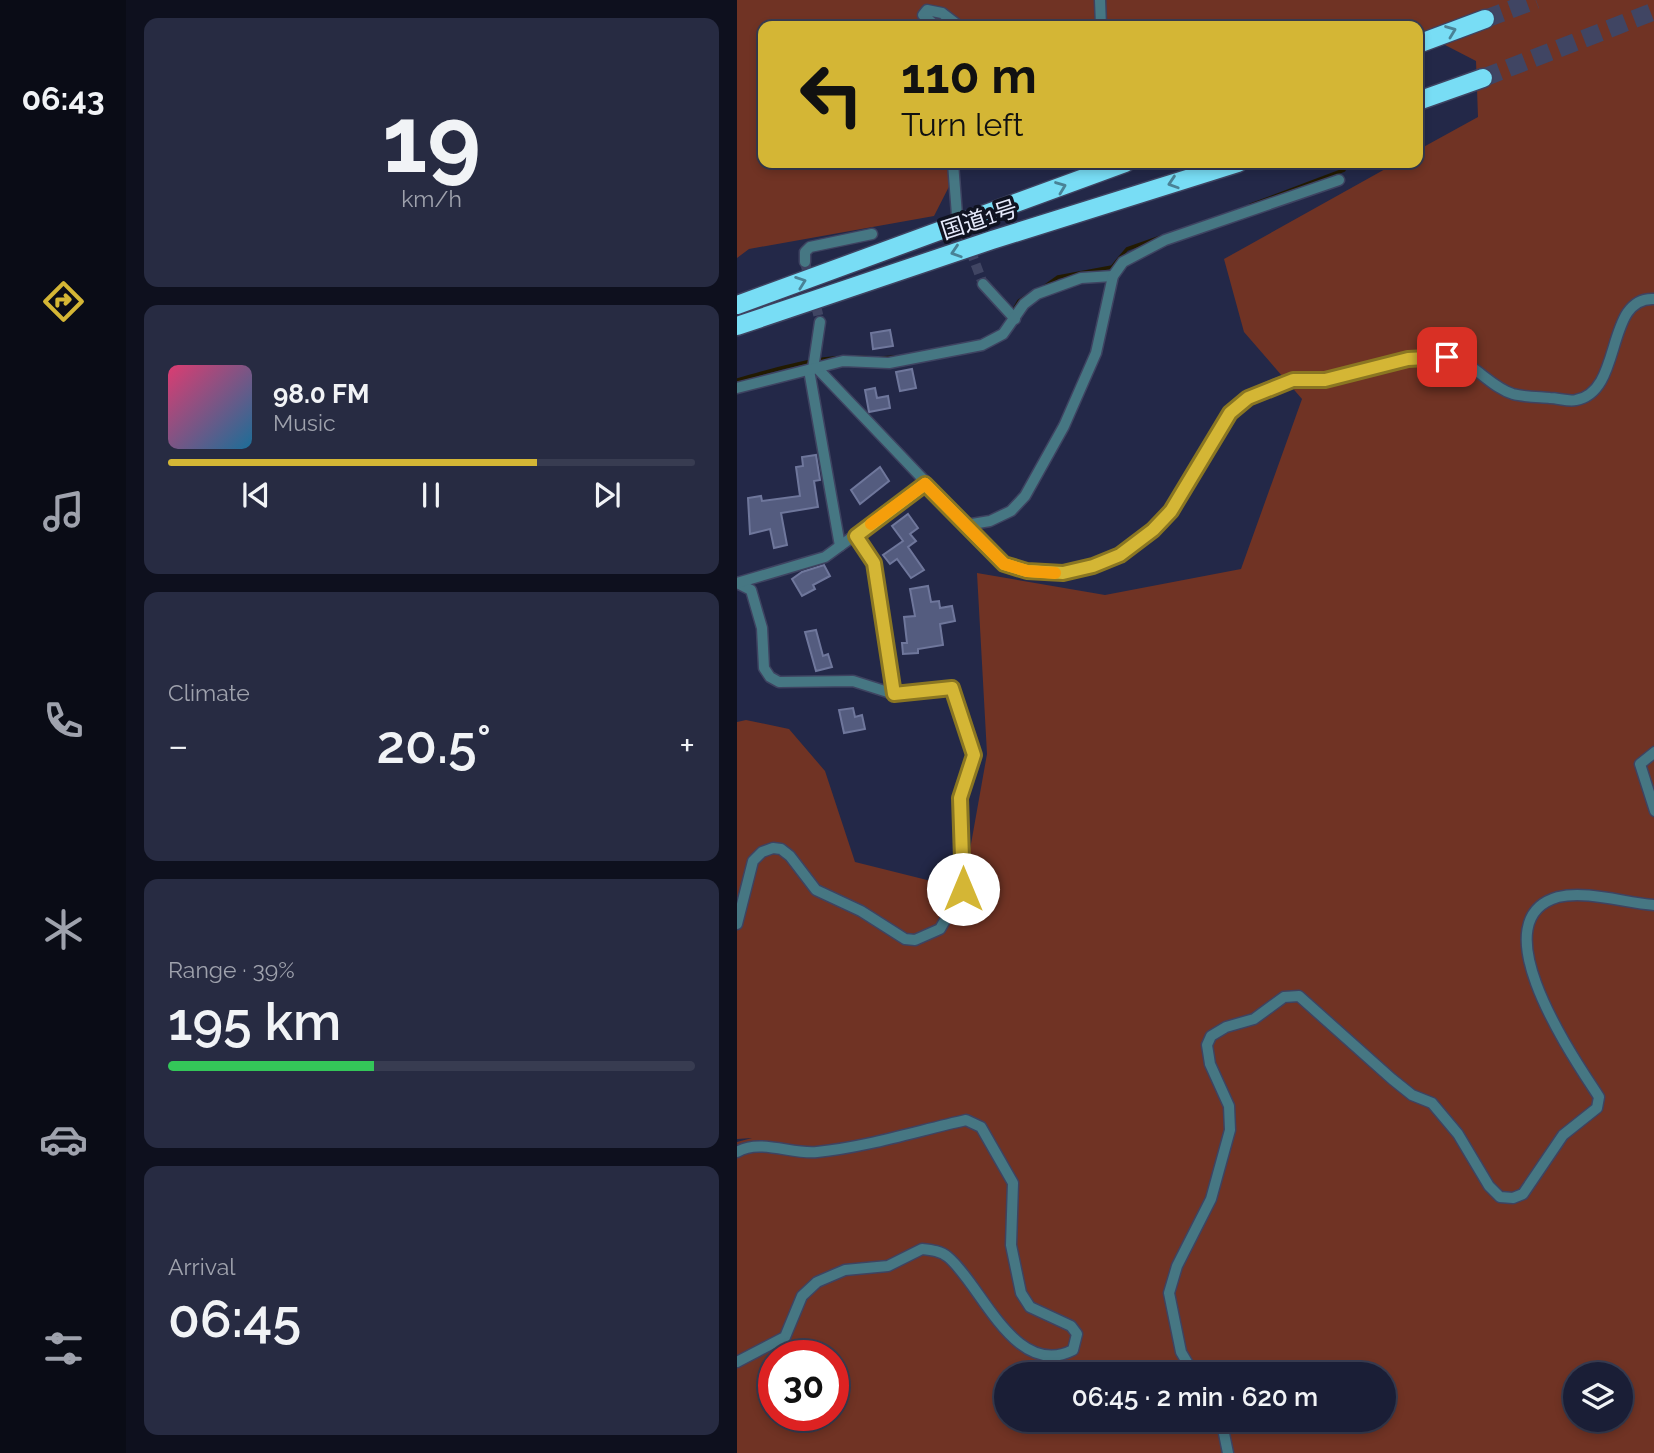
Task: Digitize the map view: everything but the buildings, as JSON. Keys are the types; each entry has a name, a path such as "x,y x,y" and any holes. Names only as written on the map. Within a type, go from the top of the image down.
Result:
{"highway":[{"path":"1423,42 1485,19"},
{"path":"1423,99 1483,78"},
{"name":"国道1号","path":"737,304 1111,168"},
{"name":"国道1号","path":"737,326 980,244 1222,168"}],"street":[{"path":"1100,0 1101,21"},
{"path":"930,21 923,15 927,10 942,13 952,21"},
{"path":"953,168 957,215"},
{"path":"966,525 990,521 1011,510 1025,496 1064,426 1096,353 1113,276 1123,261 1165,240 1339,180"},
{"path":"805,262 805,252 810,247 872,234"},
{"path":"737,388 843,361 889,363 982,345 1003,334 1024,304 1037,294 1081,278 1113,276"},
{"path":"983,284 1015,319"},
{"path":"813,369 1004,564 1027,571 1063,573 1093,566 1120,555 1162,521 1230,413 1248,398 1293,380 1325,380 1408,359 1447,357 1469,363 1512,394 1577,400 1593,391 1604,377 1623,319 1632,307 1654,299"},
{"path":"820,322 813,369 840,546"},
{"path":"737,583 825,557 925,484"},
{"path":"856,536 874,563 894,694"},
{"path":"737,583 751,590 759,612 762,656 770,677 779,682 853,681 894,694 952,688 974,755 960,798 963,889 954,909 940,929 927,937 905,939 861,911 816,890 790,856 781,849 773,848 761,852 753,861 737,924"},
{"path":"1654,752 1640,764 1654,811"},
{"path":"1187,1362 1181,1352 1169,1293 1177,1266 1211,1199 1230,1130 1229,1106 1210,1065 1207,1045 1211,1036 1238,1022 1254,1018 1284,997 1299,996 1391,1079 1412,1095 1432,1103 1459,1133 1489,1186 1500,1197 1513,1199 1523,1194 1563,1135 1597,1108 1599,1097 1551,1022 1537,989 1528,938 1533,917 1547,902 1560,897 1577,896 1654,905"},
{"path":"737,1152 742,1149 780,1149 815,1153 966,1120 974,1122 981,1127 1013,1183 1011,1245 1021,1293 1030,1307 1071,1326 1077,1334 1077,1344 1073,1350 1057,1356 1050,1356 1021,1343 997,1322 946,1255 923,1249 888,1266 845,1270 829,1275 802,1296 785,1337 737,1362"},
{"path":"1224,1432 1228,1453"}],"shaded area":[{"path":"737,0 1654,0 1654,1453 737,1453 737,1142 752,1138 737,1139 737,722 746,720 789,729 825,771 855,862 963,889 987,754 977,573 1105,595 1241,569 1302,399 1244,332 1224,259 1387,168 1423,168 1423,147 1478,117 1476,61 1423,34 1423,21 758,21 758,168 958,168 934,216 749,249 737,258"}],"waterway":[{"path":"1251,205 1344,170"},
{"path":"1044,287 1058,277 1112,267 1127,249 1161,237"},
{"path":"1012,313 1019,301 1030,294"},
{"path":"880,358 896,357"},
{"path":"737,380 820,360 872,358"}],"tunnel":[{"path":"1485,19 1536,0"},
{"path":"1483,78 1655,11"},
{"path":"960,222 983,284"},
{"path":"805,262 820,322"}],"slow traffic":[{"path":"871,524 925,484 1004,564 1027,571 1055,573"}],"route":[{"path":"963,889 960,798 974,755 952,688 894,694 889,647 874,563 856,536 925,484 1004,564 1027,571 1063,573 1093,566 1120,555 1153,530 1171,511 1230,413 1248,398 1293,380 1325,380 1408,359 1447,357"}]}
